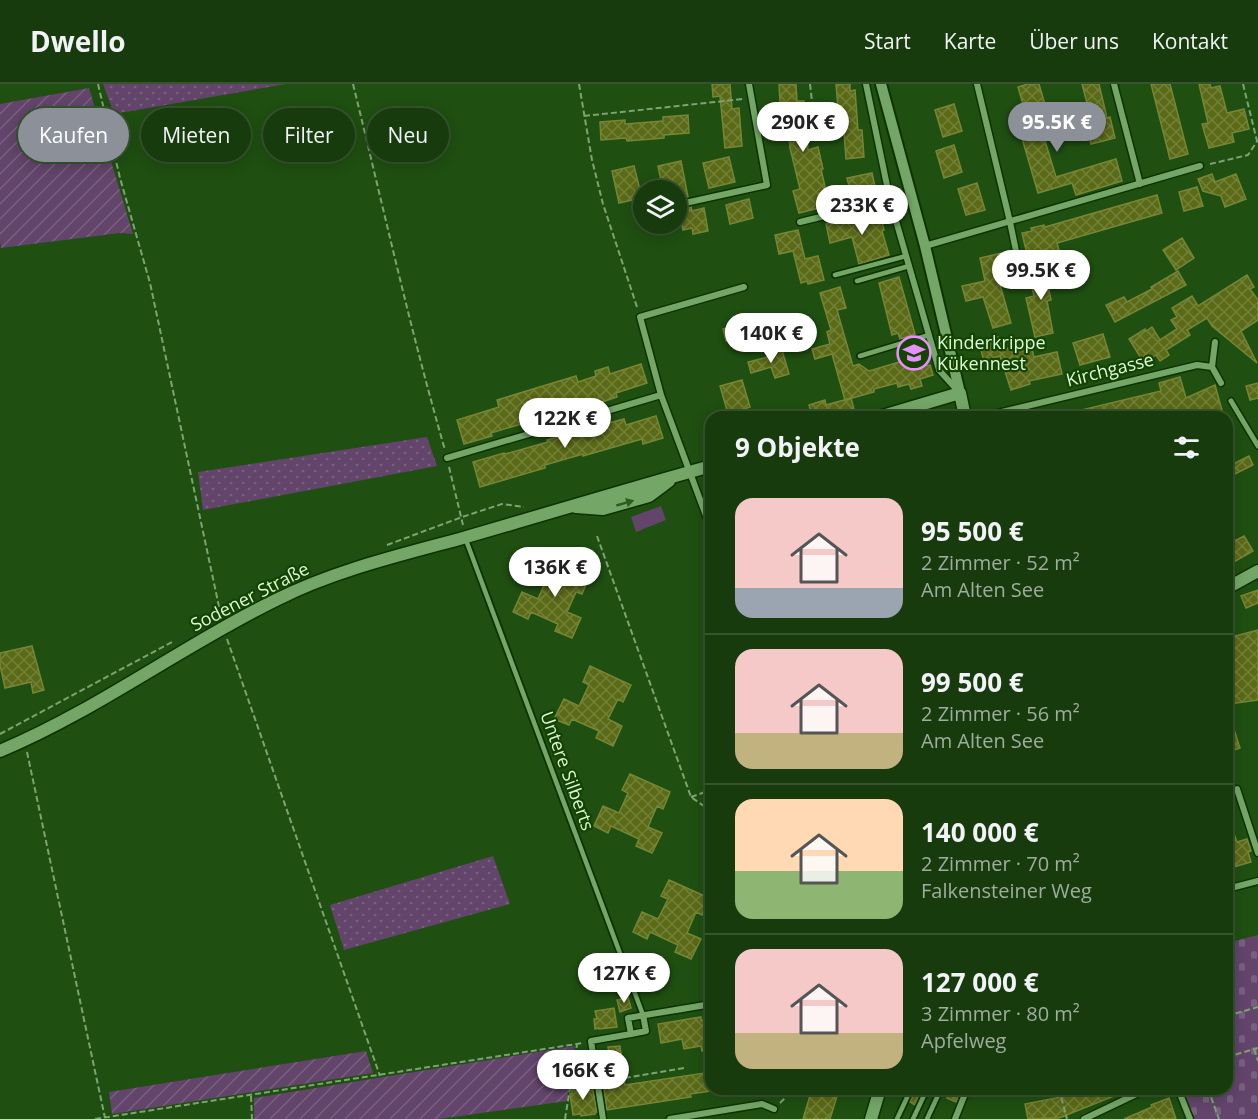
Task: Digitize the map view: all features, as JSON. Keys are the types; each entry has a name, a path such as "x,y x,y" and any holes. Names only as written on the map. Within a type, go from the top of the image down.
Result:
{"main road":[{"path":"899,411 960,393 964,411"},
{"name":"Sodener Straße","path":"0,751 65,720 279,598 318,582 355,569 705,468"},
{"path":"1233,585 1258,572"},
{"path":"871,1119 878,1095"}],"street":[{"path":"687,203 767,185 749,84"},
{"path":"866,84 890,200 939,370 960,393"},
{"path":"882,84 925,246 960,393"},
{"path":"977,84 1022,280"},
{"path":"1114,84 1140,184"},
{"path":"925,246 1200,166"},
{"path":"800,222 890,200"},
{"path":"705,513 661,395 640,317 744,287"},
{"path":"1215,342 1212,367 1221,383"},
{"name":"Kirchgasse","path":"1006,411 1197,365 1212,367"},
{"path":"447,458 661,395"},
{"path":"1230,401 1258,446"},
{"path":"1237,789 1258,854"},
{"path":"1233,888 1258,881"},
{"path":"631,1034 628,1018 705,1005"},
{"path":"603,1119 591,1041 646,1031 643,1015"},
{"path":"955,1119 965,1095"},
{"path":"1084,1119 1134,1095"},
{"path":"1180,1095 1190,1119"},
{"path":"670,1119 697,1117 762,1104 774,1109"}],"lane":[{"path":"835,275 906,256"},
{"path":"857,281 909,266"},
{"path":"860,356 929,336"},
{"name":"Untere Silberts","path":"465,537 643,1015"},
{"path":"897,1119 908,1095"},
{"path":"913,1119 924,1095"},
{"path":"927,1119 938,1095"}],"path":[{"path":"98,84 120,178 150,283 224,628 380,1076"},
{"path":"353,84 419,356 462,517 465,537"},
{"path":"579,84 592,160 603,204 640,317"},
{"path":"810,84 814,119"},
{"path":"1200,166 1248,155 1258,141 1243,84"},
{"path":"585,116 751,98"},
{"path":"462,517 502,504 524,507"},
{"path":"597,536 691,798 705,807"},
{"path":"25,740 105,1118"},
{"path":"691,798 705,792"},
{"path":"1233,1014 1258,1007"},
{"path":"95,1119 591,1041"},
{"path":"565,1119 577,1045"},
{"path":"1233,1055 1256,1048 1258,1061"},
{"path":"598,1082 684,1068"},
{"path":"1061,1095 1067,1119"},
{"path":"1210,1095 1219,1119"},
{"path":"251,1096 252,1119"}],"green space":[{"path":"103,84 286,84 129,111 129,108 112,108"},
{"path":"89,88 95,108 18,108 18,162 111,162 133,234 120,233 1,248 0,104"},
{"path":"427,437 437,466 203,510 198,472"},
{"path":"661,506 666,520 636,532 631,517"},
{"path":"493,856 510,904 344,950 330,905"},
{"path":"1258,935 1258,1119 1194,1119 1184,1095 1233,1095 1233,941"},
{"path":"575,1046 567,1101 439,1119 254,1119 254,1098"},
{"path":"366,1051 373,1073 112,1114 109,1092"}],"building":[{"path":"712,84 730,84 732,109 739,108 742,146 725,148 720,96 713,97"},
{"path":"779,84 796,84 797,101 804,101 808,150 818,147 823,169 821,169 826,191 819,193 823,207 799,213 793,191 800,189 790,148 786,102 780,102"},
{"path":"836,84 850,84 850,91 855,90 858,130 862,130 864,157 846,159 844,131 840,132"},
{"path":"1039,84 1046,108 1036,111 1056,177 1116,159 1122,181 1076,195 1072,183 1038,193 1019,128 1029,125 1018,87"},
{"path":"1082,84 1099,84 1107,118 1110,117 1115,138 1091,144 1086,124 1097,121 1091,102 1087,103"},
{"path":"1151,84 1170,84 1188,154 1170,159"},
{"path":"1199,84 1210,84 1211,88 1220,86 1227,113 1244,109 1249,129 1232,133 1234,142 1209,148 1202,124 1208,123"},
{"path":"954,104 962,131 943,137 935,110"},
{"path":"688,115 689,133 627,141 626,138 601,140 600,122 625,120 625,124 638,123 663,121 663,117"},
{"path":"954,145 962,172 944,178 936,151"},
{"path":"729,157 735,182 709,188 703,163"},
{"path":"681,161 685,180 661,180 658,166"},
{"path":"634,166 638,180 633,180 633,200 619,203 612,171"},
{"path":"872,173 876,191 852,197 847,178"},
{"path":"1212,174 1215,182 1236,174 1246,199 1225,207 1221,196 1203,191 1198,179"},
{"path":"977,183 985,210 966,215 958,189"},
{"path":"1197,187 1203,206 1184,211 1179,192"},
{"path":"1157,195 1162,213 1057,243 1059,250 1047,253 1046,249 1027,254 1022,233 1032,231 1031,228 1044,225 1045,227"},
{"path":"749,199 753,218 730,224 726,205"},
{"path":"691,207 692,211 704,208 708,231 693,234 692,228 687,229 687,208"},
{"path":"880,211 884,230 882,231 889,255 859,264 852,237 830,243 826,224"},
{"path":"798,230 805,259 818,256 824,280 808,284 807,281 801,283 793,251 779,254 775,235"},
{"path":"1182,238 1194,258 1176,270 1163,250"},
{"path":"1006,252 1012,279 999,281 1011,323 993,328 983,297 966,301 962,286 985,281 980,258"},
{"path":"1054,267 1058,283 1048,285 1051,300 1047,301 1053,333 1035,337 1026,298 1034,296 1028,273"},
{"path":"1178,271 1186,285 1115,322 1106,305 1124,297 1127,302 1152,289 1151,287"},
{"path":"1247,275 1254,287 1250,289 1258,300 1258,320 1241,331 1257,363 1212,326 1207,318 1187,330 1190,335 1166,350 1169,355 1160,361 1156,355 1144,363 1129,339 1152,327 1160,340 1177,329 1171,320 1177,317 1172,308 1192,296 1198,306"},
{"path":"899,277 915,334 900,339 898,333 892,335 879,283"},
{"path":"840,287 846,308 837,310 853,366 859,364 869,371 906,360 902,348 918,343 925,366 930,365 933,375 920,379 922,386 911,389 909,384 898,387 897,383 845,400 832,354 815,359 812,349 830,344 827,332 831,330 820,293"},
{"path":"741,324 744,336 726,341 723,329"},
{"path":"1103,334 1110,357 1080,365 1073,343"},
{"path":"998,337 1002,350 1030,342 1034,357 1057,352 1062,374 1029,381 1030,384 1011,390 1000,356 984,361 979,343"},
{"path":"782,350 789,374 775,378 771,367 751,373 748,362 768,357 767,354"},
{"path":"641,364 647,383 616,393 617,397 491,433 492,436 464,444 457,420 499,407 497,400 576,376 578,382 596,376 595,371 608,367 610,374"},
{"path":"1180,377 1186,398 1215,385 1222,411 1077,411 1161,391 1159,383"},
{"path":"742,380 750,407 738,411 727,411 720,386"},
{"path":"1258,383 1258,398 1250,400 1246,386"},
{"path":"851,398 854,411 810,411 809,405 825,400 826,405"},
{"path":"656,416 663,438 643,444 642,439 583,456 583,454 480,487 473,462 624,419 626,425"},
{"path":"1249,456 1253,465 1233,475 1233,464"},
{"path":"1244,536 1253,551 1233,563 1233,542"},
{"path":"549,559 589,577 582,594 576,592 567,612 581,618 572,638 555,631 558,624 531,612 528,619 513,612 522,592 538,599 547,578 541,575"},
{"path":"1258,590 1258,603 1246,608 1241,596"},
{"path":"1258,630 1258,700 1233,704 1233,636"},
{"path":"32,646 44,690 33,693 31,682 5,688 0,653"},
{"path":"590,666 631,685 623,702 618,699 608,719 622,726 613,746 596,738 599,731 572,719 569,725 554,719 564,699 579,706 589,685 583,682"},
{"path":"1233,726 1240,748 1233,750"},
{"path":"630,774 670,792 663,809 657,806 648,827 662,833 652,853 636,846 639,839 611,826 608,833 594,826 603,806 619,813 628,793 622,790"},
{"path":"1233,831 1237,842 1247,839 1251,851 1248,852 1251,862 1233,867"},
{"path":"669,880 705,896 705,908 702,915 696,912 687,933 701,939 691,959 675,952 678,945 650,932 647,939 633,932 642,912 658,919 668,899 661,896"},
{"path":"628,997 631,1008 620,1012 617,1000"},
{"path":"614,1008 617,1027 595,1029 594,1019 597,1019 595,1011"},
{"path":"701,1017 701,1021 705,1019 705,1050 702,1051 701,1046 684,1049 682,1039 661,1043 658,1024"},
{"path":"620,1046 625,1085 705,1073 705,1092 690,1094 691,1097 607,1110 604,1089 614,1087 608,1047"},
{"path":"583,1084 583,1092 593,1090 597,1112 581,1116 581,1114 573,1115 570,1094 572,1086"},
{"path":"810,1095 837,1095 830,1119 803,1119"},
{"path":"913,1095 919,1095 915,1105 910,1102"},
{"path":"948,1095 959,1095 956,1102 947,1098"},
{"path":"1064,1095 1116,1095 1059,1118 1028,1119 1025,1104"},
{"path":"1169,1098 1176,1119 1124,1119 1152,1107 1151,1105"}],"place":[{"name":"Kinderkrippe Kükennest","path":"914,353"}]}
